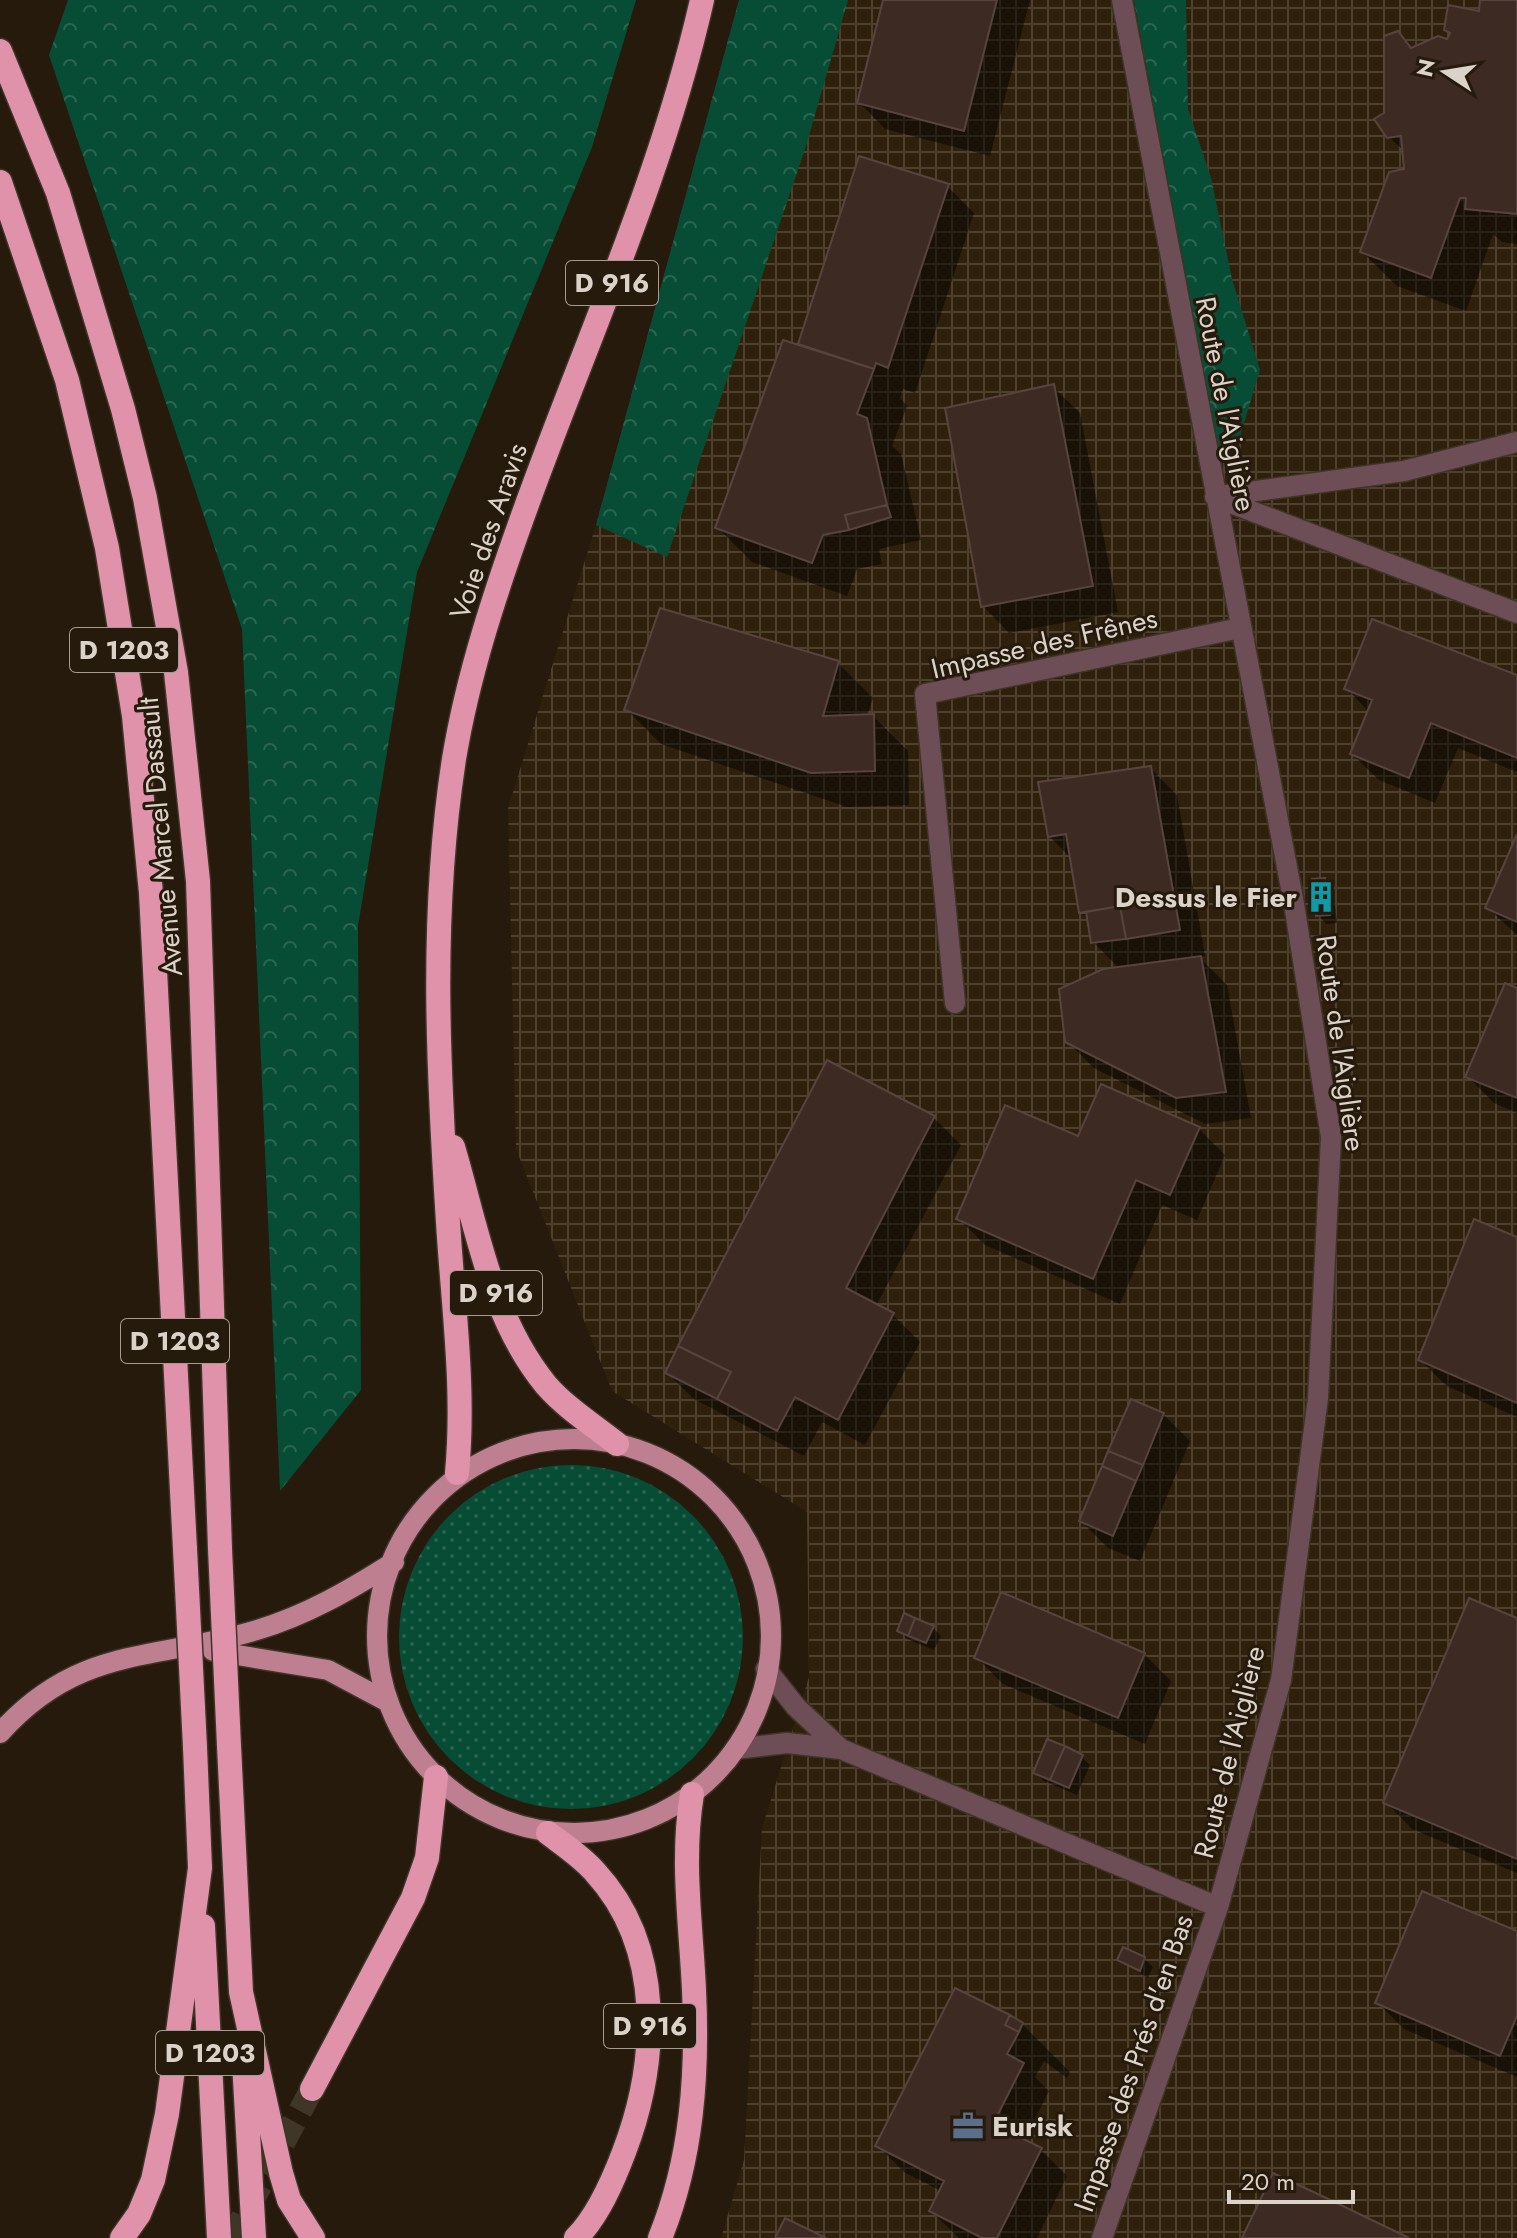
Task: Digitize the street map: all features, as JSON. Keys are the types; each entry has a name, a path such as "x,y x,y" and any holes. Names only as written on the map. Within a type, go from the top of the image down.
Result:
{"highway":[{"name":"Voie des Aravis","path":"441,1103 437,964 441,857 455,753 507,561 635,224 680,85 702,0"},
{"name":"Avenue Marcel Dassault","path":"0,51 58,193 123,409 145,498 176,672 198,881 220,1549 241,1992"},
{"name":"Avenue Marcel Dassault","path":"0,182 67,380 107,548 134,716 151,893 200,1868"},
{"name":"D 916","path":"441,1103 491,1278 514,1341 548,1387 617,1444"},
{"name":"D 916","path":"441,1103 460,1372 457,1473"},
{"path":"312,2089 413,1898 427,1858 436,1777"},
{"path":"660,2238 683,2166 692,2115 695,2003 686,1887 687,1823 692,1794"},
{"name":"D 916","path":"548,1833 597,1873 620,1907 644,1968 650,2010 643,2089 630,2136 603,2196 576,2238"},
{"path":"122,2238 139,2214 162,2146 200,1868"},
{"name":"D 1203","path":"200,1868 219,2238"},
{"path":"241,1992 281,2173 289,2200 313,2238"},
{"name":"D 1203","path":"241,1992 254,2238"}],"main road":[{"path":"588,1438 617,1444 680,1468 719,1501 735,1523 761,1575 767,1598 766,1669 760,1697 735,1749 692,1794 648,1820 624,1828 599,1833 548,1833 487,1814 460,1798 415,1753 388,1702 378,1646 382,1603 394,1562 411,1524 427,1502 457,1473 506,1448 536,1440 588,1438"},
{"path":"0,1733 33,1699 77,1672 238,1636 294,1618 394,1562"},
{"path":"185,1647 288,1661 328,1670 388,1702"}],"street":[{"name":"Route de l'Aiglière","path":"1122,0 1294,904 1331,1137 1318,1398 1281,1680 1218,1907"},
{"path":"1215,497 1404,471 1517,442"},
{"path":"1215,497 1517,613"},
{"name":"Impasse des Frênes","path":"955,1003 925,694 1240,628"},
{"path":"766,1669 796,1707 841,1749"},
{"path":"735,1749 787,1743 841,1749 1218,1907"},
{"name":"Impasse des Prés d'en Bas","path":"1102,2238 1218,1907"}],"shaded area":[{"path":"739,0 1517,0 1517,2238 721,2238 744,2160 762,1828 809,1677 807,1512 612,1391 516,1149 508,808 596,525"}],"green space":[{"path":"68,0 636,0 592,147 417,572 358,926 361,1390 280,1491 242,629 49,55"},
{"path":"739,0 848,0 806,146 667,557 596,525"},
{"path":"1134,0 1186,0 1188,109 1211,178 1232,279 1260,370 1237,446 1220,457"},
{"path":"571,1465 605,1468 637,1478 667,1494 693,1515 714,1541 730,1571 740,1603 743,1637 740,1671 730,1703 714,1733 693,1759 667,1780 637,1796 605,1806 571,1809 537,1806 505,1796 475,1780 449,1759 428,1733 412,1703 402,1671 399,1637 402,1603 412,1571 428,1541 449,1515 475,1494 505,1478 537,1468"}],"building":[{"path":"883,0 997,0 964,131 857,103"},
{"path":"1480,0 1517,0 1517,214 1465,209 1466,198 1460,198 1431,278 1360,252 1389,172 1404,169 1401,136 1387,138 1374,119 1384,113 1384,36 1398,31 1411,48 1438,36 1447,39 1450,33 1444,30 1448,5 1479,11"},
{"path":"859,156 949,184 888,368 876,363 874,369 798,344"},
{"path":"783,340 874,369 857,414 867,418 887,505 845,515 849,530 823,535 812,563 715,528"},
{"path":"1054,384 1093,586 981,607 945,408"},
{"path":"887,505 891,517 849,530 845,515"},
{"path":"660,608 839,661 823,716 874,714 875,771 811,773 624,710"},
{"path":"1372,619 1517,675 1517,758 1431,723 1409,778 1350,754 1372,700 1344,689"},
{"path":"1151,766 1180,930 1126,939 1120,906 1079,913 1066,834 1048,837 1038,782"},
{"path":"1517,834 1517,922 1485,908"},
{"name":"Dessus le Fier","path":"1325,878 1330,915 1316,916 1312,879"},
{"path":"1120,906 1126,939 1091,943 1086,912"},
{"path":"1201,956 1226,1092 1176,1098 1065,1042 1059,989 1103,969"},
{"path":"1505,983 1517,988 1517,1098 1465,1077"},
{"path":"827,1060 935,1116 846,1288 894,1313 838,1420 795,1397 777,1431 717,1399 731,1372 678,1346"},
{"path":"1101,1084 1200,1127 1170,1195 1136,1180 1093,1279 956,1219 1005,1105 1078,1136"},
{"path":"1474,1219 1517,1237 1517,1403 1418,1360"},
{"path":"678,1346 731,1372 717,1399 665,1373"},
{"path":"1131,1399 1164,1413 1143,1465 1108,1451"},
{"path":"1108,1451 1143,1465 1136,1481 1102,1466"},
{"path":"1102,1466 1136,1481 1113,1536 1079,1521"},
{"path":"1001,1592 1145,1653 1118,1718 974,1658"},
{"path":"1469,1598 1517,1618 1517,1859 1383,1803"},
{"path":"904,1613 915,1618 908,1636 897,1631"},
{"path":"915,1618 934,1626 926,1643 908,1636"},
{"path":"1047,1739 1065,1746 1050,1780 1033,1773"},
{"path":"1065,1746 1083,1755 1069,1788 1050,1780"},
{"path":"1422,1891 1517,1931 1517,2016 1500,2056 1375,2003"},
{"path":"1123,1947 1145,1957 1140,1971 1117,1960"},
{"path":"955,1988 1010,2015 1005,2025 1019,2032 1007,2054 1024,2063 993,2124 1042,2148 997,2238 982,2238 929,2211 944,2181 875,2146"},
{"path":"1010,2015 1023,2023 1019,2032 1005,2025"},
{"path":"1273,2173 1322,2196 1409,2238 1242,2238"},
{"path":"785,2218 826,2238 775,2238"}],"tunnel":[{"path":"232,2238 312,2089"}],"place":[{"name":"Dessus le Fier","path":"1321,897"},
{"name":"Eurisk","path":"968,2126"}]}
